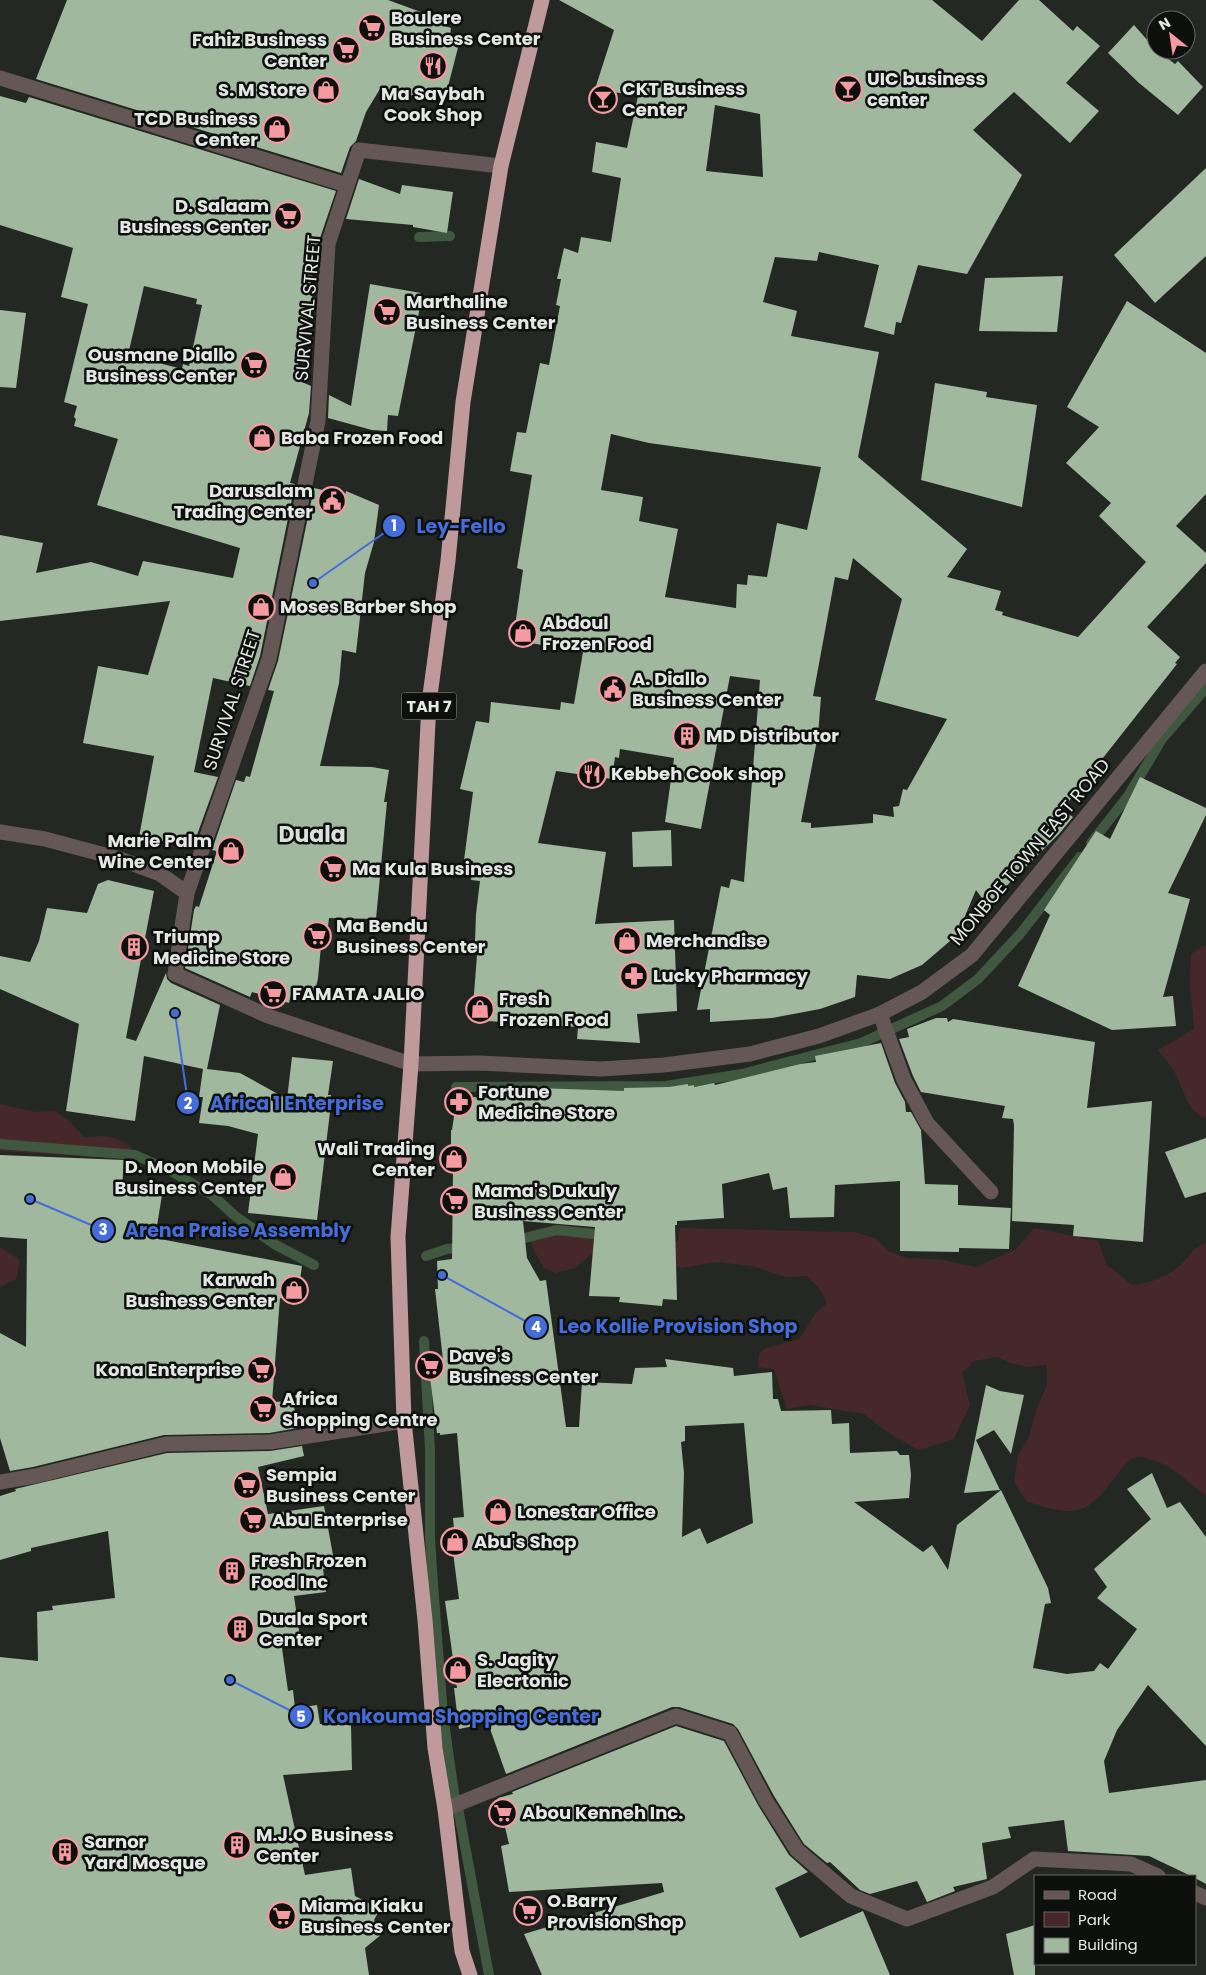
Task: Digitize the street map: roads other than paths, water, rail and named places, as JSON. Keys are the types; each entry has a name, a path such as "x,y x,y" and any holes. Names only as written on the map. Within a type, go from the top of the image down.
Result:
{"highway":[{"name":"TAH 7","path":"470,1975 462,1951 445,1809 435,1748 425,1620 404,1421 398,1237 411,1064 429,703 448,561 463,402 501,166 542,0"}],"street":[{"path":"0,78 346,186"},
{"name":"SURVIVAL STREET","path":"411,1064 268,1016 175,974 186,893 270,659 318,421 328,244 359,150 501,166"},
{"name":"MONBOE TOWN EAST ROAD","path":"411,1064 480,1063 602,1069 664,1065 750,1054 819,1036 880,1014 922,992 972,955 1206,671"},
{"path":"0,832 45,839 120,859 160,874 186,893"},
{"path":"880,1014 904,1080 927,1123 991,1192"},
{"path":"0,1482 166,1444 270,1442 404,1421"},
{"path":"445,1809 676,1716 730,1733 766,1801 797,1850 851,1896 907,1919 993,1887 1034,1859 1131,1864 1156,1875"}],"waterway":[{"path":"419,237 450,236"},
{"path":"1091,843 1128,796 1162,739 1206,688"},
{"path":"456,1087 666,1086 742,1074 861,1043 942,1006 978,979 1020,934 1080,857"},
{"path":"0,1144 135,1155 169,1170 212,1195 234,1215 274,1244 314,1265"},
{"path":"513,1241 557,1230 593,1234"},
{"path":"426,1256 447,1249 464,1247"},
{"path":"424,1341 430,1450 430,1538 433,1584 443,1715 455,1800"},
{"path":"458,1808 489,1975"}],"place":[{"name":"Boulere Business Center","path":"372,28"},
{"name":"Fahiz Business Center","path":"346,50"},
{"name":"Ma Saybah Cook Shop","path":"433,66"},
{"name":"UIC business center","path":"848,89"},
{"name":"S. M Store","path":"326,90"},
{"name":"CKT Business Center","path":"603,99"},
{"name":"TCD Business Center","path":"277,129"},
{"name":"D. Salaam Business Center","path":"288,216"},
{"name":"Marthaline Business Center","path":"387,312"},
{"name":"Ousmane Diallo Business Center","path":"254,365"},
{"name":"Baba Frozen Food","path":"262,438"},
{"name":"Darusalam Trading Center","path":"332,501"},
{"name":"Ley-Fello","path":"313,583"},
{"name":"Moses Barber Shop","path":"261,607"},
{"name":"Abdoul Frozen Food","path":"523,633"},
{"name":"A. Diallo Business Center","path":"613,689"},
{"name":"MD Distributor","path":"687,736"},
{"name":"Kebbeh Cook shop","path":"592,774"},
{"name":"Marie Palm Wine Center","path":"231,851"},
{"name":"Ma Kula Business","path":"333,869"},
{"name":"Ma Bendu Business Center","path":"317,936"},
{"name":"Merchandise","path":"627,941"},
{"name":"Triump Medicine Store","path":"134,947"},
{"name":"Lucky Pharmacy","path":"634,976"},
{"name":"FAMATA JALIO","path":"273,994"},
{"name":"Fresh Frozen Food","path":"480,1009"},
{"name":"Africa 1 Enterprise","path":"175,1013"},
{"name":"Fortune Medicine Store","path":"459,1102"},
{"name":"Wali Trading Center","path":"454,1159"},
{"name":"D. Moon Mobile Business Center","path":"283,1177"},
{"name":"Arena Praise Assembly","path":"30,1199"},
{"name":"Mama's Dukuly Business Center","path":"455,1201"},
{"name":"Leo Kollie Provision Shop","path":"442,1275"},
{"name":"Karwah Business Center","path":"294,1290"},
{"name":"Dave's Business Center","path":"430,1366"},
{"name":"Kona Enterprise","path":"261,1370"},
{"name":"Africa Shopping Centre","path":"263,1409"},
{"name":"Sempia Business Center","path":"247,1485"},
{"name":"Lonestar Office","path":"498,1512"},
{"name":"Abu Enterprise","path":"253,1520"},
{"name":"Abu's Shop","path":"455,1542"},
{"name":"Fresh Frozen Food Inc","path":"232,1571"},
{"name":"Duala Sport Center","path":"240,1629"},
{"name":"S. Jagity Elecrtonic","path":"458,1670"},
{"name":"Konkouma Shopping Center","path":"230,1680"},
{"name":"Abou Kenneh Inc.","path":"503,1813"},
{"name":"M.J.O Business Center","path":"237,1845"},
{"name":"Sarnor Yard Mosque","path":"65,1852"},
{"name":"O.Barry Provision Shop","path":"528,1911"},
{"name":"Miama Kiaku Business Center","path":"282,1916"}],"district":[{"name":"Duala","path":"312,834"}]}
